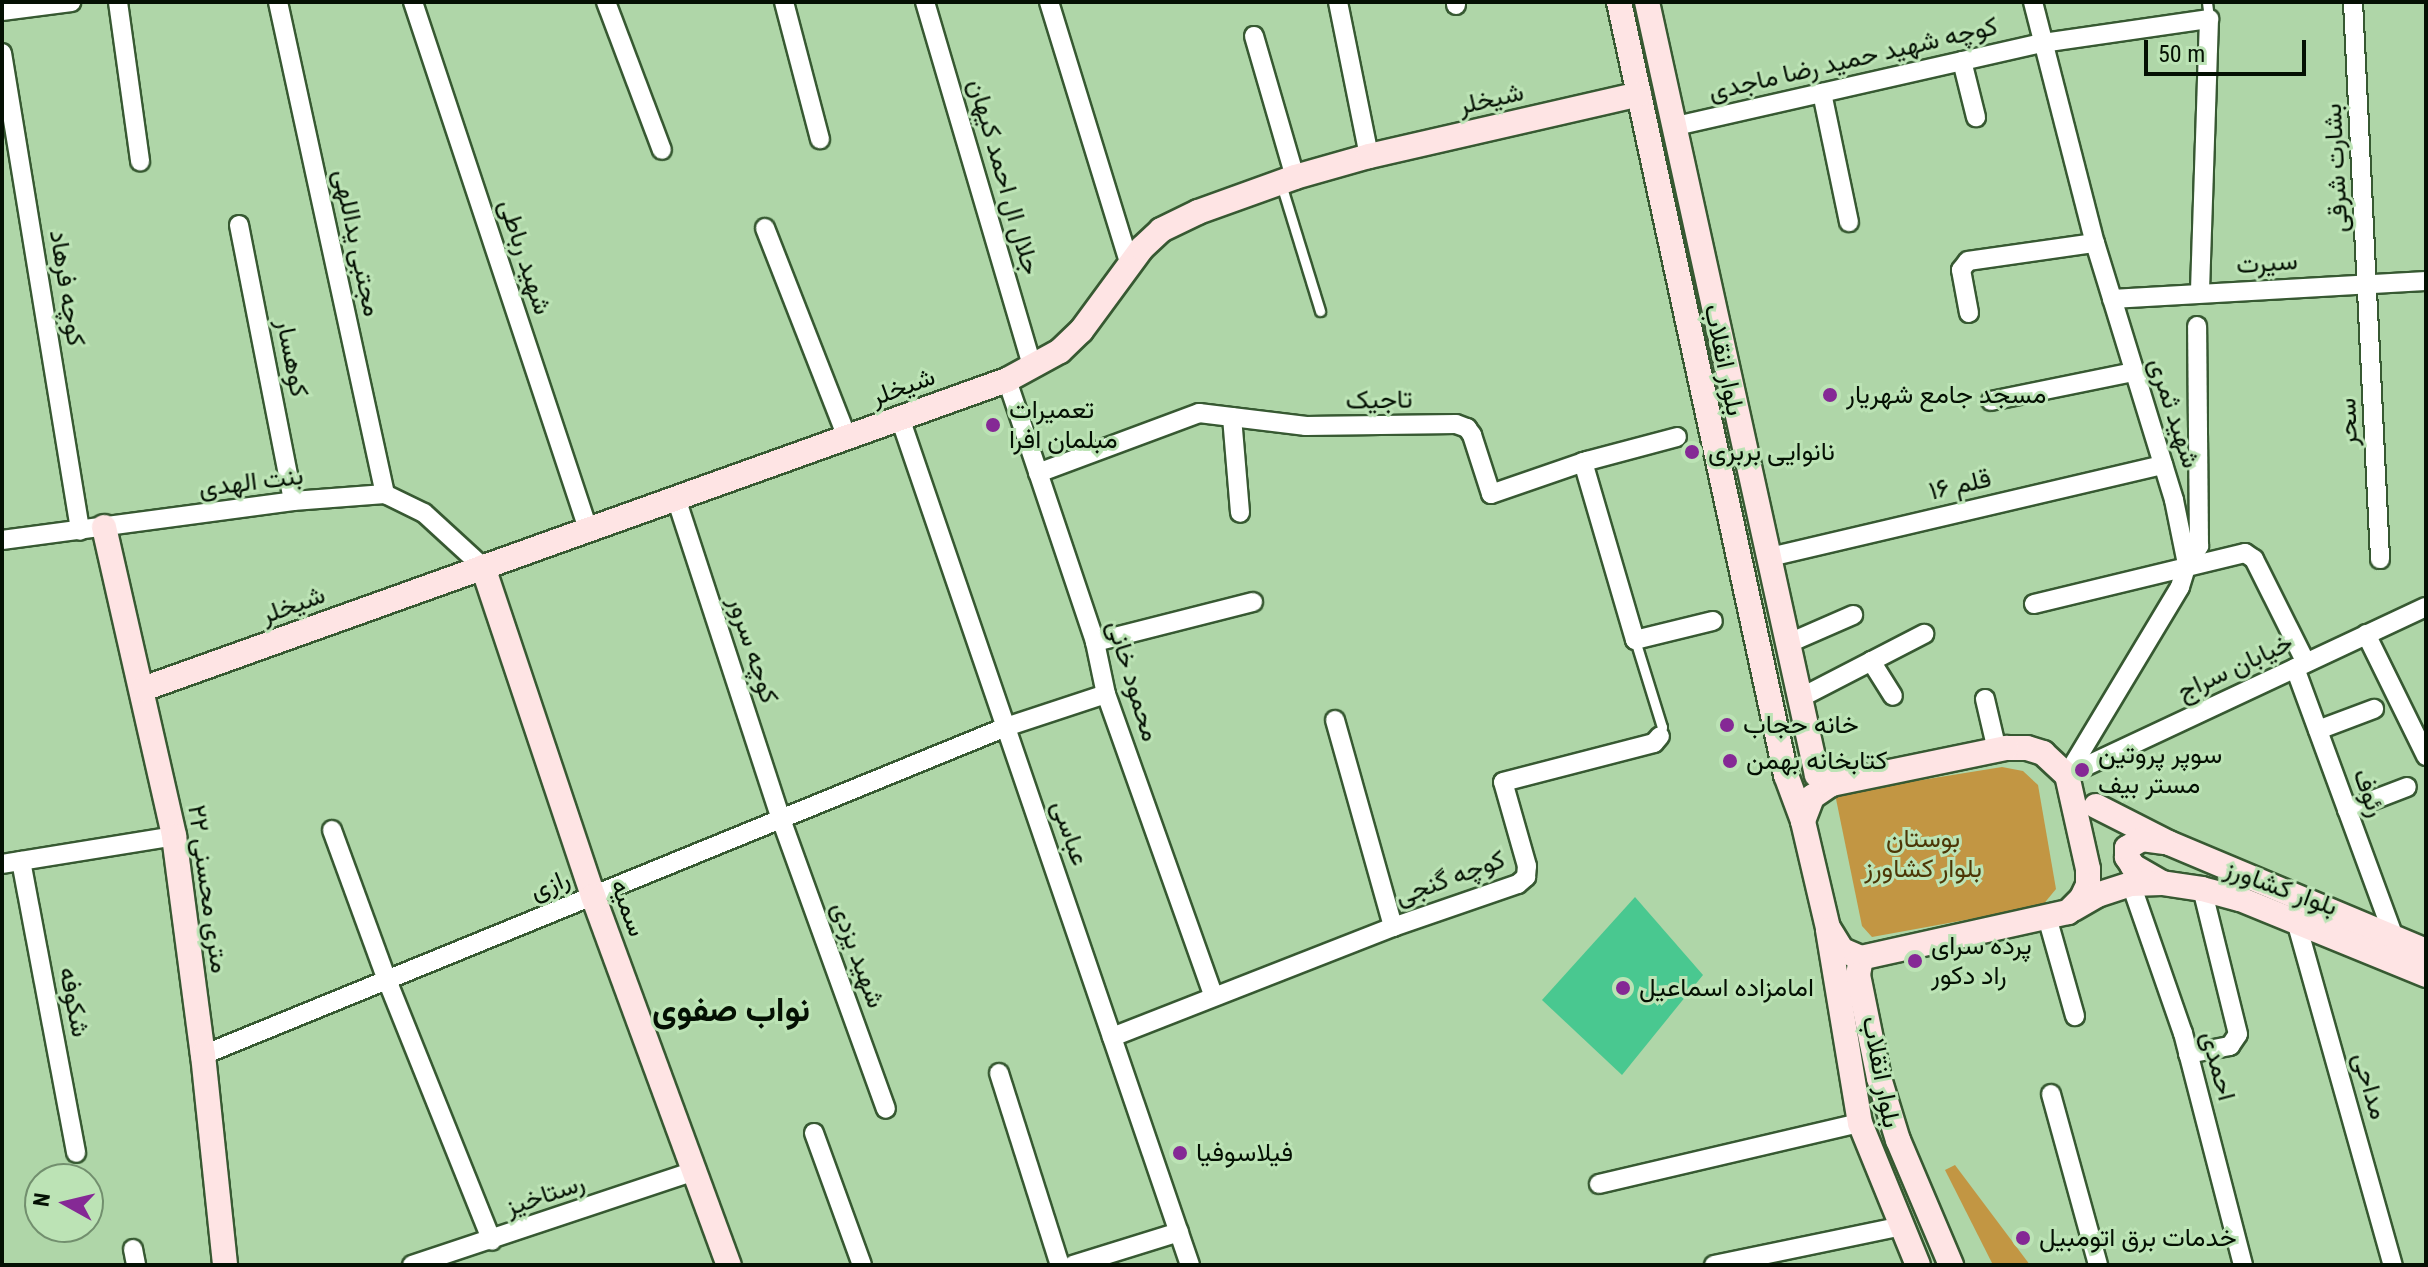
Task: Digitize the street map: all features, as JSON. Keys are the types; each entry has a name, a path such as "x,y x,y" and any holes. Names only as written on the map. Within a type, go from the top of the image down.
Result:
{"street":[{"path":"2,11 71,2"},
{"path":"118,2 140,161"},
{"name":"مجتبی یداللهی","path":"278,2 385,494"},
{"name":"شهید رباطی","path":"413,2 588,529"},
{"path":"606,2 662,150"},
{"path":"784,2 820,139"},
{"name":"جلال ال احمد کیهان","path":"925,2 1032,366"},
{"path":"1049,2 1130,265"},
{"path":"1338,2 1369,156"},
{"name":"بلوار انقلاب","path":"1619,2 1786,775 1803,821 1828,928 1860,1123 1918,1265"},
{"name":"بلوار انقلاب","path":"1647,2 1817,775 1831,784"},
{"name":"شهید ثمری","path":"2033,2 2095,243 2180,524 2187,564"},
{"name":"بشارت شرقی","path":"2353,2 2368,283"},
{"path":"2200,293 2208,10"},
{"name":"کوچه شهید حمید رضا ماجدی","path":"1676,126 2042,43 2208,10"},
{"path":"1254,36 1288,180"},
{"name":"کوچه فرهاد","path":"2,53 92,529"},
{"path":"1962,61 1976,117"},
{"path":"1822,93 1849,222"},
{"name":"شیخلر","path":"143,689 1007,380 1060,351 1081,331 1130,265 1161,230 1198,212 1288,180 1369,156 1639,94"},
{"name":"کوهسار","path":"239,225 293,501"},
{"path":"765,228 847,437"},
{"path":"1969,313 1961,270 1968,261 2095,243"},
{"name":"سیرت","path":"2112,299 2426,281"},
{"name":"سحر","path":"2368,283 2380,559"},
{"path":"2075,1016 2058,914 2082,898 2088,885 2077,793 2180,587 2187,564 2199,546 2197,326"},
{"path":"1697,366 1727,358"},
{"path":"1991,401 2133,372"},
{"name":"محمود خانی","path":"1007,380 1095,642 1106,694 1213,995"},
{"name":"تاجیک","path":"1038,473 1199,413 1306,426 1456,424 1467,428 1472,435 1491,494 1583,462 1677,437"},
{"path":"1232,417 1240,513"},
{"name":"عباسی","path":"900,418 1190,1265"},
{"path":"1583,462 1635,640 1713,621"},
{"name":"قلم ۱۶","path":"1770,557 2163,465"},
{"path":"385,494 424,513 483,567"},
{"name":"بنت الهدی","path":"2,540 293,501 385,494"},
{"name":"کوچه سرور","path":"676,498 781,819"},
{"name":"۲۲ متری محسنی","path":"92,529 143,689 174,836 203,1055 225,1265"},
{"name":"رئوف","path":"2034,604 2236,552 2254,559 2300,665 2318,730 2394,937"},
{"name":"سمیه","path":"483,567 593,896 729,1265"},
{"path":"1095,642 1253,602"},
{"name":"خیابان سراج","path":"2077,793 2300,665 2426,607"},
{"path":"1789,643 1853,615"},
{"path":"1800,698 1924,634"},
{"path":"2366,634 2426,756"},
{"path":"1871,661 1893,696"},
{"name":"رازی","path":"203,1055 1006,727 1106,694"},
{"path":"1985,699 1997,750"},
{"path":"2318,730 2374,709"},
{"path":"1335,720 1393,927"},
{"name":"کوچه گنجی","path":"1112,1037 1393,927 1518,884 1526,877 1527,866 1503,782 1654,743 1660,736"},
{"name":"بلوار کشاورز","path":"1831,784 1997,750 2027,748 2043,753 2077,793 2169,843 2426,951"},
{"path":"1803,821 1812,797 1831,784"},
{"path":"2347,810 2407,787"},
{"name":"شهید یزدی","path":"781,819 886,1109"},
{"path":"332,830 387,980 492,1241"},
{"path":"2,864 174,836"},
{"path":"2162,883 2133,866 2127,857 2127,848 2142,839 2169,843"},
{"name":"شکوفه","path":"21,861 76,1153"},
{"name":"بلوار کشاورز","path":"1861,958 2058,914 2097,895 2131,884 2162,883 2202,889 2296,921 2426,975"},
{"name":"احمدی","path":"2131,884 2188,1054 2243,1265"},
{"path":"2188,1054 2230,1046 2238,1034 2202,889"},
{"name":"مداحی","path":"2296,921 2393,1265"},
{"path":"1828,928 1842,950 1861,958"},
{"name":"بلوار انقلاب","path":"1861,958 1858,975 1879,1078 1898,1140 1951,1265"},
{"path":"999,1073 1060,1265"},
{"path":"2051,1094 2098,1265"},
{"path":"1599,1184 1860,1123"},
{"path":"814,1133 862,1265"},
{"name":"رستاخیز","path":"412,1265 492,1241 694,1171"},
{"path":"1714,1265 1902,1226"},
{"path":"1073,1265 1179,1232"}],"lane":[{"path":"1288,180 1320,311"},
{"name":"کوچه گنجی","path":"1635,640 1662,727 1660,736"}],"green space":[{"name":"بوستان بلوار کشاورز","path":"2002,767 2023,771 2038,785 2056,889 2042,906 1872,937 1862,926 1835,794"},
{"path":"1955,1165 2030,1265 1993,1265 1945,1170"}],"building":[{"name":"امامزاده اسماعیل","path":"1635,897 1703,975 1622,1075 1542,1000"}],"place":[{"name":"مسجد جامع شهریار","path":"1830,395"},
{"name":"تعمیرات مبلمان افرا","path":"993,425"},
{"name":"نانوایی بربری","path":"1692,452"},
{"name":"خانه حجاب","path":"1727,725"},
{"name":"کتابخانه بهمن","path":"1730,761"},
{"name":"سوپر پروتین مستر بیف","path":"2082,770"},
{"name":"پرده سرای راد دکور","path":"1915,961"},
{"name":"امامزاده اسماعیل","path":"1623,988"},
{"name":"فیلاسوفیا","path":"1180,1153"},
{"name":"خدمات برق اتومبیل","path":"2023,1238"}],"district":[{"name":"نواب صفوی","path":"731,1010"}]}
